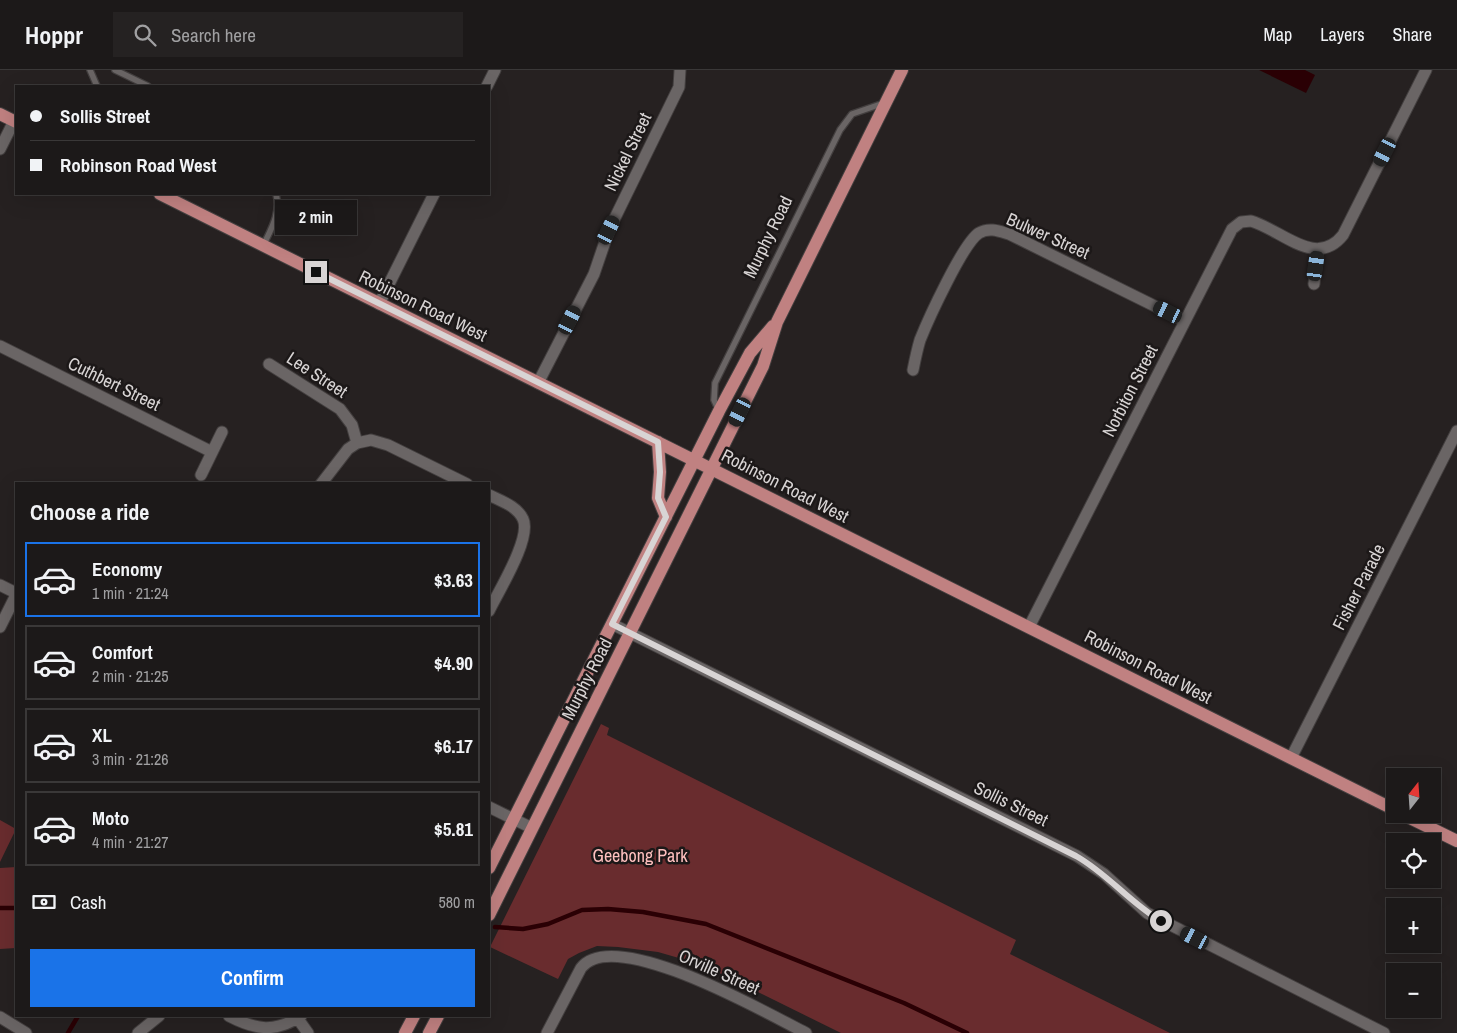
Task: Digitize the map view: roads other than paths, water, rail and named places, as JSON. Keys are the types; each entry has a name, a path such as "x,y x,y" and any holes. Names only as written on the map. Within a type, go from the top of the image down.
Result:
{"main road":[{"name":"Murphy Road","path":"490,913 763,366 777,322 902,70"},
{"path":"0,114 15,122"},
{"name":"Robinson Road West","path":"162,195 1386,806"},
{"name":"Murphy Road","path":"490,866 719,411 750,353 777,322"},
{"path":"658,442 660,472 658,498 666,517"},
{"path":"1420,823 1457,841"},
{"path":"405,1033 413,1017"},
{"path":"429,1033 437,1017"}],"street":[{"path":"488,85 495,70"},
{"name":"Nickel Street","path":"538,383 594,274 609,230 679,87 680,70"},
{"path":"1314,284 1318,250 1330,247 1343,234 1426,70"},
{"path":"0,149 15,122"},
{"path":"379,304 434,195"},
{"name":"Norbiton Street","path":"1029,627 1235,224 1251,221 1304,246 1318,250"},
{"name":"Bulwer Street","path":"913,370 921,339 964,252 976,236 988,230 998,230 1009,234 1185,321"},
{"name":"Cuthbert Street","path":"0,346 212,452"},
{"name":"Lee Street","path":"269,364 340,409 352,425 357,443"},
{"name":"Fisher Parade","path":"1291,758 1457,431"},
{"path":"201,475 222,432"},
{"path":"323,482 348,449 364,440 378,441 463,482"},
{"path":"490,496 518,512 526,527 522,543 490,609"},
{"path":"0,585 15,593"},
{"path":"0,627 15,596"},
{"name":"Sollis Street","path":"612,624 1076,856 1104,874 1147,913 1384,1033"},
{"path":"490,806 532,828"},
{"name":"Orville Street","path":"547,1033 584,964 597,957 615,956 661,965 691,976 806,1033"},
{"path":"0,1017 26,1033"},
{"path":"138,1033 158,1017"},
{"path":"231,1017 255,1030 282,1028 299,1018 308,1033"}],"lane":[{"path":"90,70 97,85"},
{"path":"115,70 146,85"},
{"name":"Murphy Road","path":"719,411 714,400 715,383 840,130 852,114 886,103"},
{"path":"263,246 277,214 276,195"}],"waterway":[{"path":"0,908 15,908"},
{"path":"495,927 523,929 548,924 582,910 608,909 643,912 706,924 904,1003 967,1033"},
{"path":"68,1033 77,1017"}],"park label":[{"name":"Geebong Park","path":"640,856"}]}
